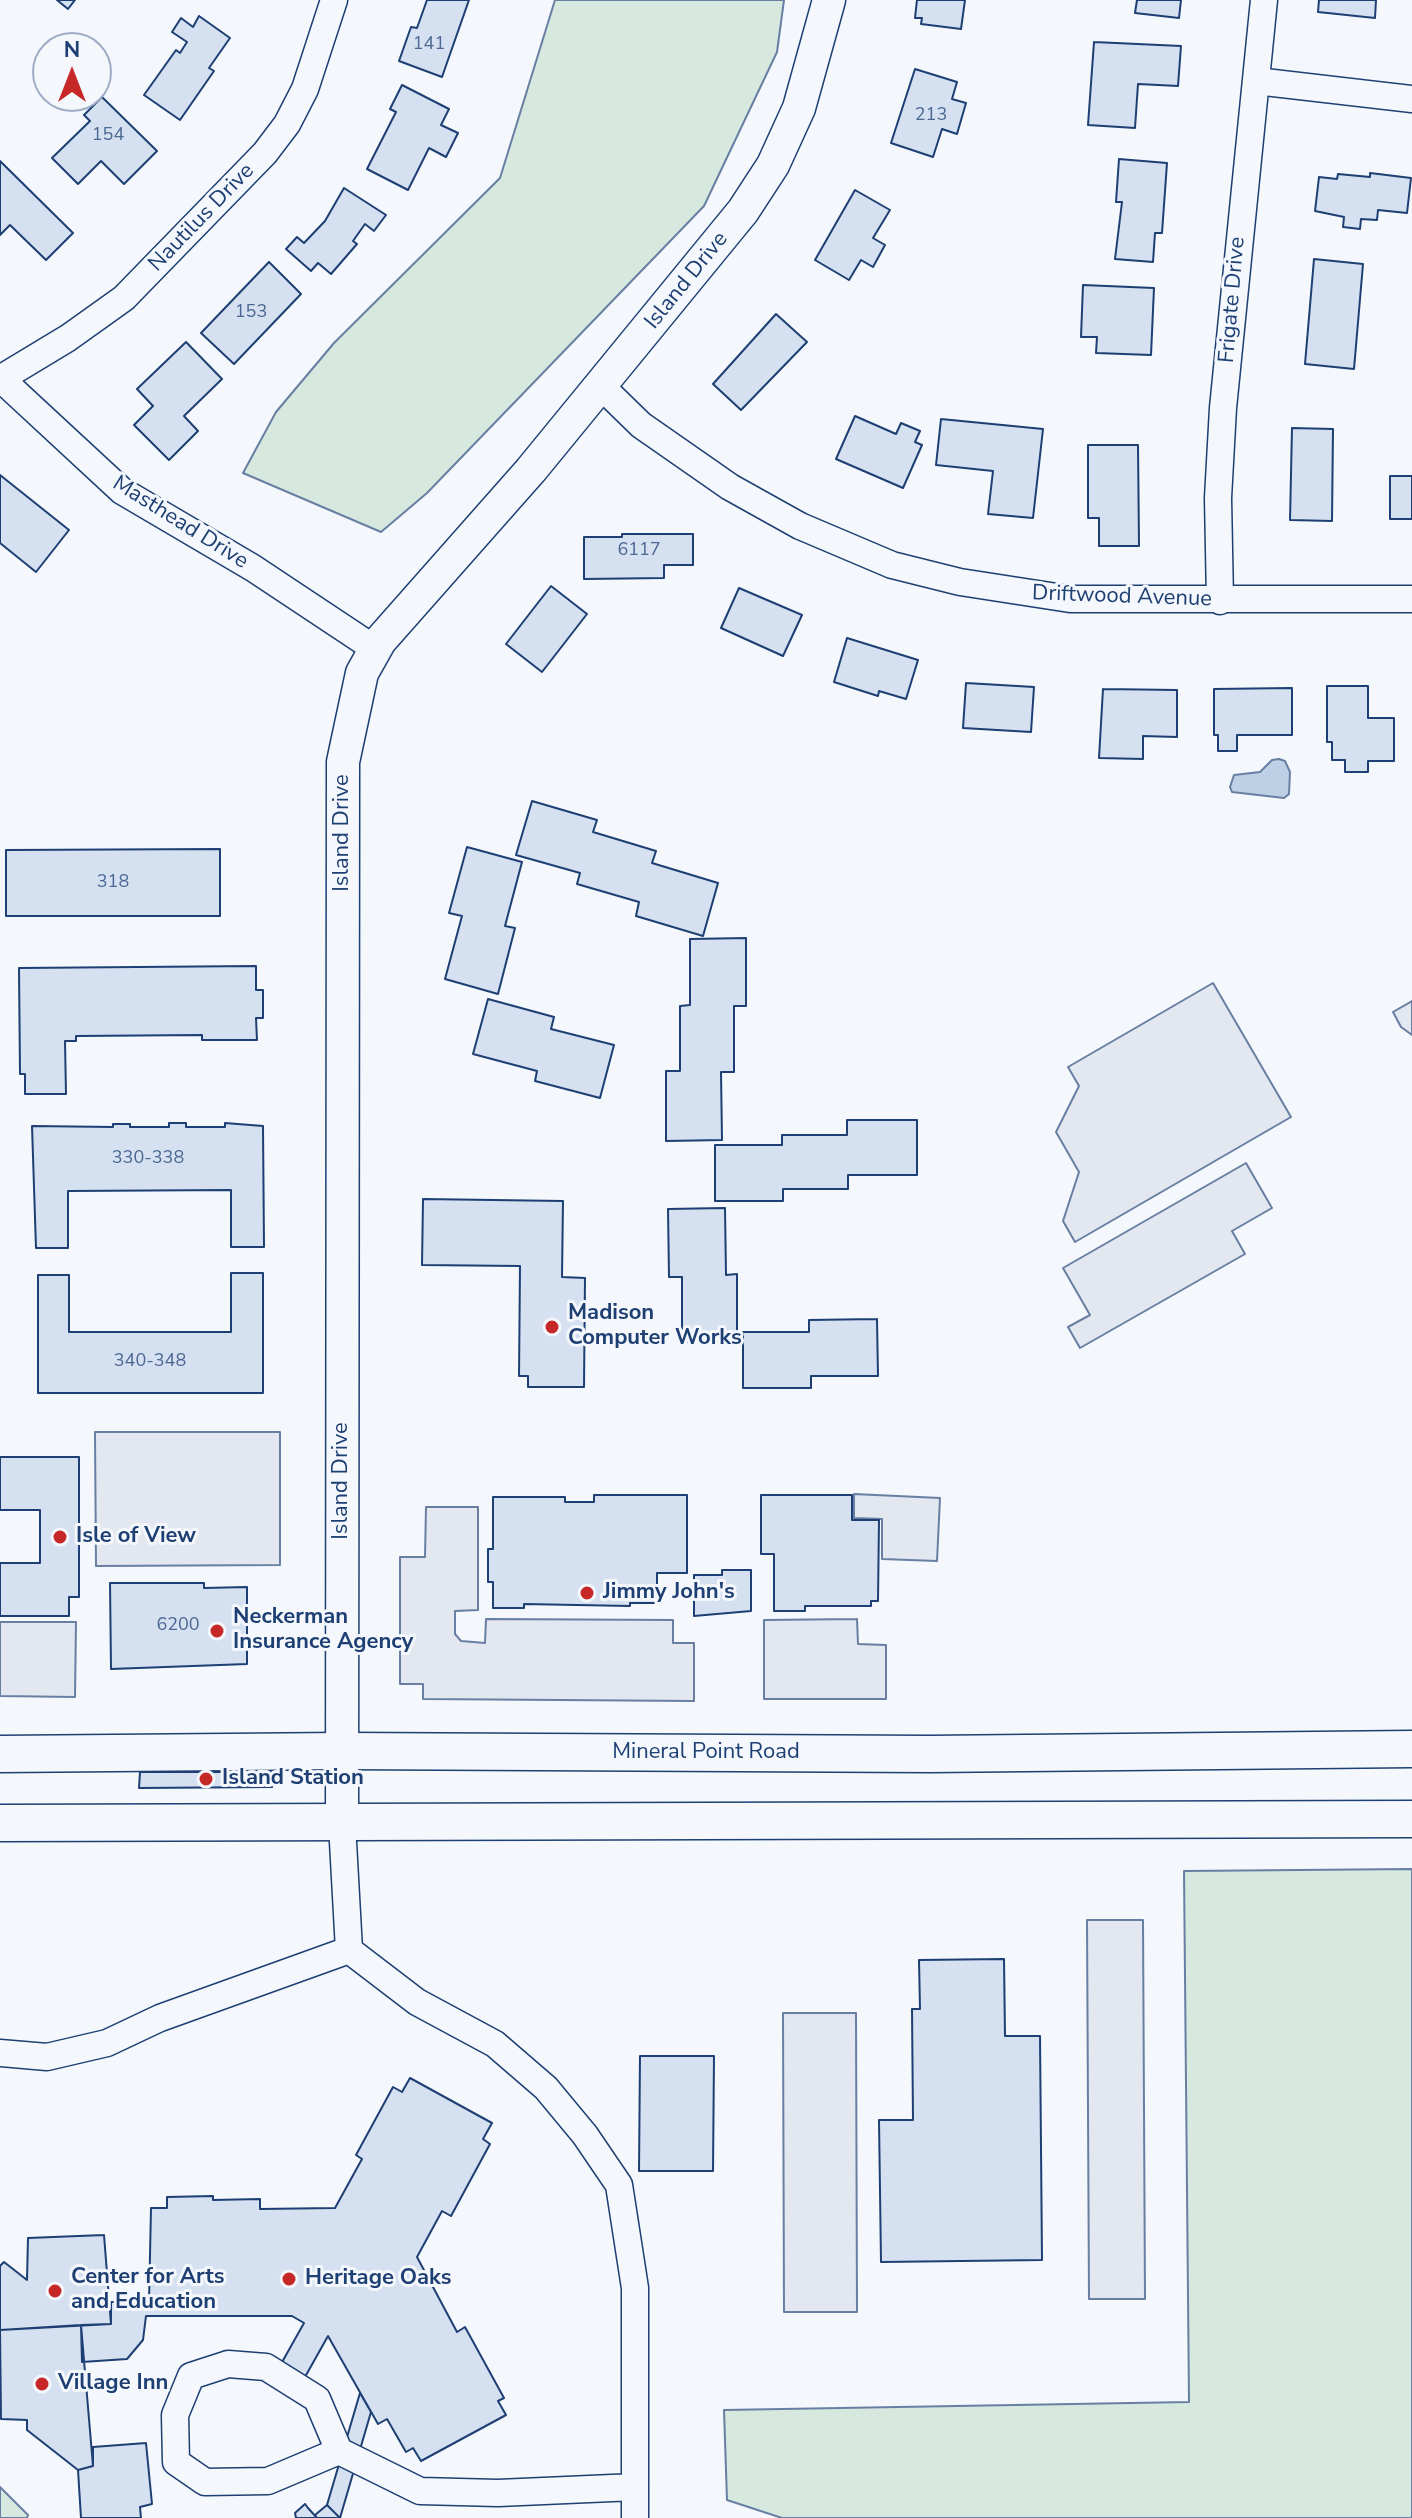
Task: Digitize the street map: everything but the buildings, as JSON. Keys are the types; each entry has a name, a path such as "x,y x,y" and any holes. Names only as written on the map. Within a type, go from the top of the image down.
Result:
{"main road":[{"name":"Mineral Point Road","path":"0,1754 342,1751 946,1754 1412,1749"},
{"path":"0,1823 1412,1819"}],"street":[{"name":"Nautilus Drive","path":"0,379 68,338 124,298 265,153 287,124 305,89 334,0"},
{"name":"Island Drive","path":"342,1824 343,762 362,673 375,649 713,251 773,165 799,108 829,0"},
{"name":"Frigate Drive","path":"1220,601 1218,498 1223,408 1264,0"},
{"path":"1256,81 1412,99"},
{"name":"Masthead Drive","path":"0,379 122,491 253,568 375,649"},
{"name":"Driftwood Avenue","path":"601,386 641,425 730,487 800,526 892,565 960,582 1070,599 1412,599"},
{"path":"342,1824 349,1950 417,2002 495,2044 546,2088 585,2135 619,2185 635,2288 635,2518"},
{"path":"0,2053 47,2057 107,2043 160,2018 349,1950"},
{"path":"339,2451 268,2481 205,2482 176,2462 175,2415 191,2376 228,2364 266,2367 317,2399 339,2451 420,2491 498,2493 635,2487"}],"shaded area":[{"path":"555,0 784,0 777,52 704,206 427,493 381,532 243,473 276,412 334,343 500,178"},
{"path":"1213,983 1291,1117 1075,1242 1063,1221 1079,1172 1056,1132 1079,1086 1068,1067"},
{"path":"1412,1001 1412,1035 1401,1027 1393,1012"},
{"path":"1246,1163 1272,1208 1232,1231 1245,1254 1080,1348 1068,1327 1090,1315 1063,1268"},
{"path":"95,1432 280,1432 280,1565 96,1566"},
{"path":"854,1494 940,1498 937,1561 882,1559 882,1519 854,1518"},
{"path":"426,1507 478,1507 478,1610 455,1611 455,1634 461,1641 485,1643 486,1619 673,1620 673,1643 694,1643 694,1701 423,1699 423,1684 400,1684 400,1557 425,1557"},
{"path":"857,1619 858,1644 886,1645 886,1699 764,1699 764,1620"},
{"path":"0,1622 76,1622 75,1697 0,1696"},
{"path":"1412,1869 1412,2518 782,2518 727,2500 724,2410 1189,2402 1184,1871"},
{"path":"1087,1920 1143,1920 1145,2299 1089,2299"},
{"path":"783,2013 856,2013 857,2312 784,2312"},
{"path":"0,2487 28,2515 27,2518 0,2518"}],"water":[{"path":"1272,760 1285,761 1290,772 1289,794 1284,798 1232,792 1230,787 1234,775 1260,772"}],"place":[{"name":"Madison Computer Works","path":"552,1327"},
{"name":"Isle of View","path":"60,1537"},
{"name":"Jimmy John's","path":"587,1593"},
{"name":"Neckerman Insurance Agency","path":"217,1631"},
{"name":"Island Station","path":"206,1779"},
{"name":"Heritage Oaks","path":"289,2279"},
{"name":"Center for Arts and Education","path":"55,2291"},
{"name":"Village Inn","path":"42,2384"}]}
